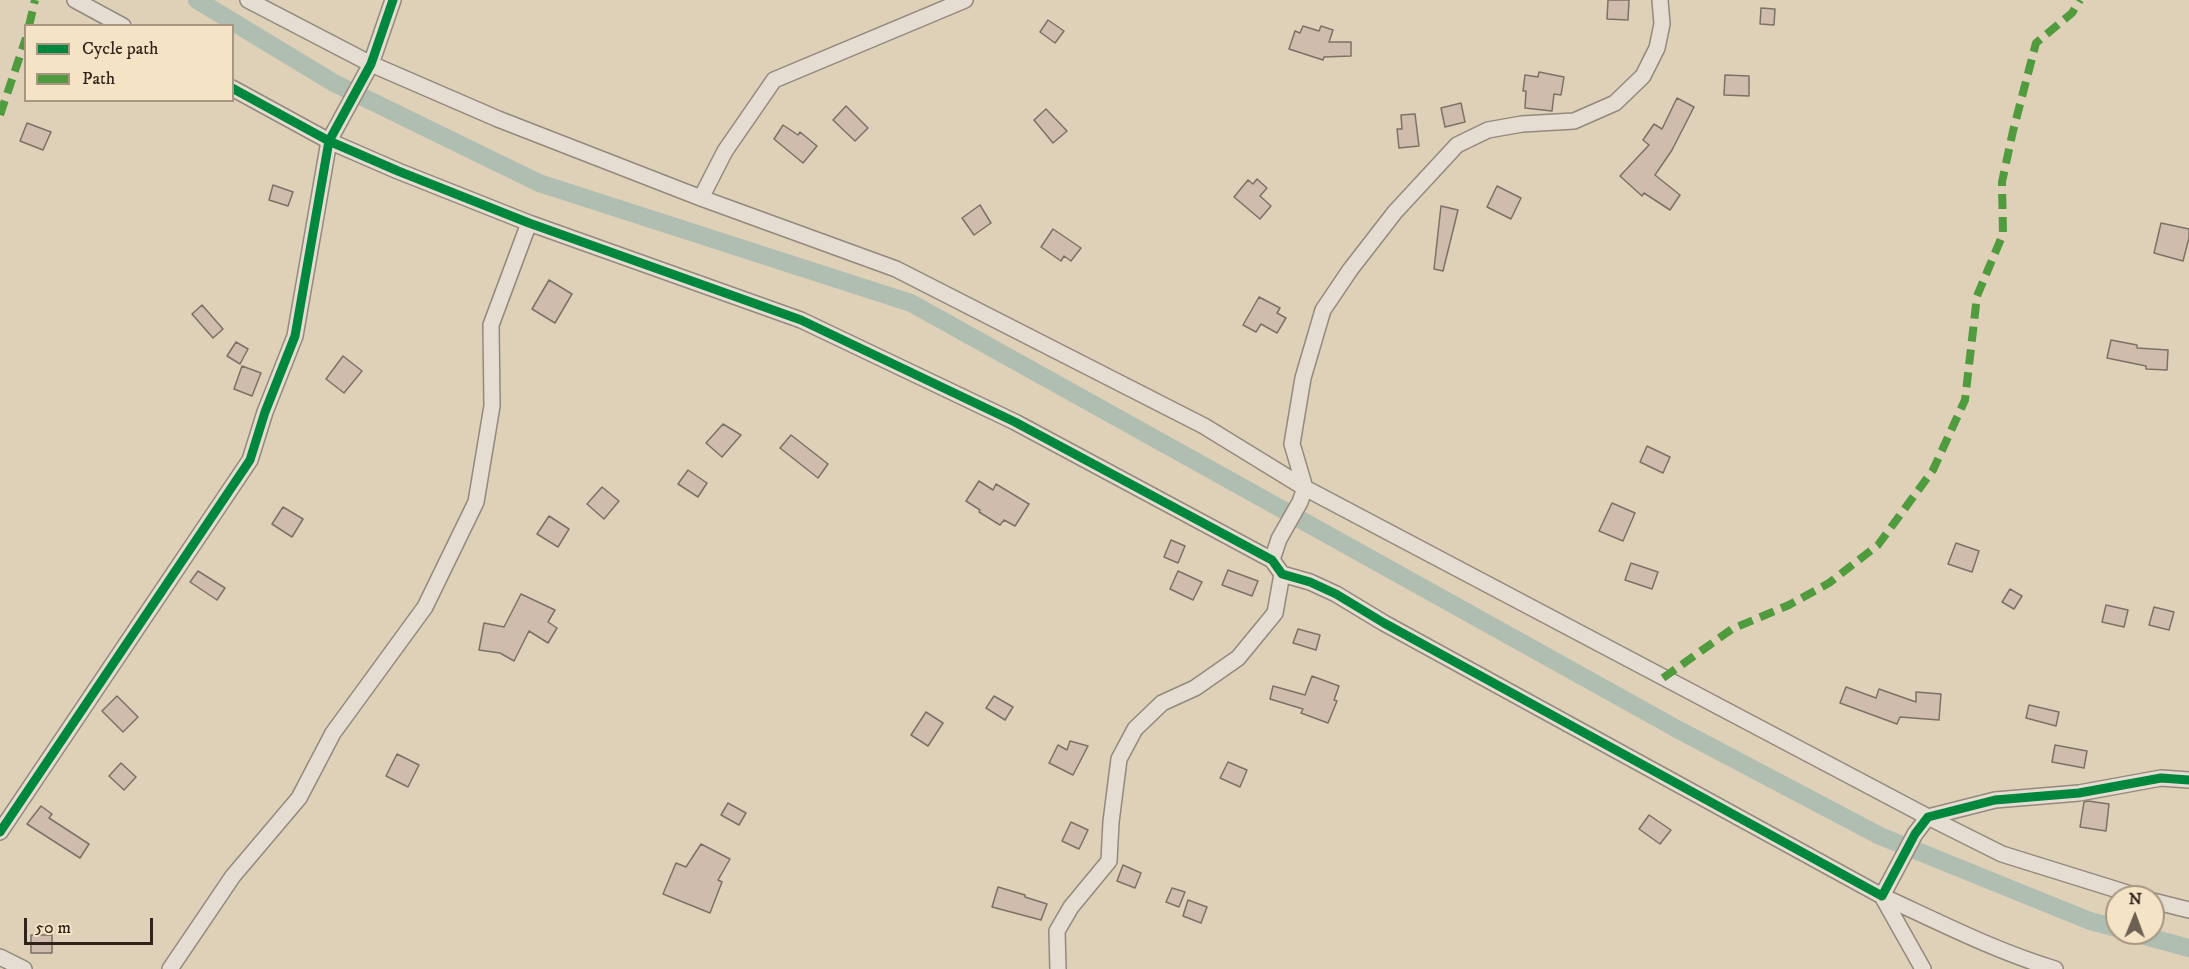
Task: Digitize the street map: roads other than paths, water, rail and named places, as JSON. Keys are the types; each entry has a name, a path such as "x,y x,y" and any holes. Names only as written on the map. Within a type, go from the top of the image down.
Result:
{"street":[{"path":"75,0 119,24"},
{"path":"248,0 371,64 498,119 701,198 896,269 1204,426 1305,488 1928,817 2002,854 2105,886"},
{"path":"0,832 250,460 265,412 295,336 329,141 371,64 393,0"},
{"path":"701,198 725,152 774,80 965,0"},
{"path":"1272,560 1279,539 1300,502 1305,488 1292,444 1303,378 1323,310 1350,270 1395,212 1457,145 1488,130 1511,126 1574,122 1615,103 1643,76 1657,48 1662,24 1660,0"},
{"path":"234,89 329,141 398,171 529,223 801,320 1015,422 1272,560 1282,574 1310,582 1336,594 1384,623 1882,896 1984,944 2024,960 2055,969"},
{"path":"170,969 233,876 299,798 333,733 424,607 476,502 492,406 491,324 529,223"},
{"path":"1058,969 1058,931 1071,907 1109,861 1111,822 1119,759 1135,729 1162,703 1196,688 1238,658 1275,613 1282,574"},
{"path":"1882,896 1915,834 1928,817 1995,800 2079,793 2161,778 2189,780"},
{"path":"1882,896 1923,969"},
{"path":"2165,904 2189,910"},
{"path":"0,957 24,969"}],"waterway":[{"path":"197,0 334,83 539,183 911,303 1677,729 1880,836 2090,921 2105,925"},
{"path":"2165,941 2189,948"}]}
